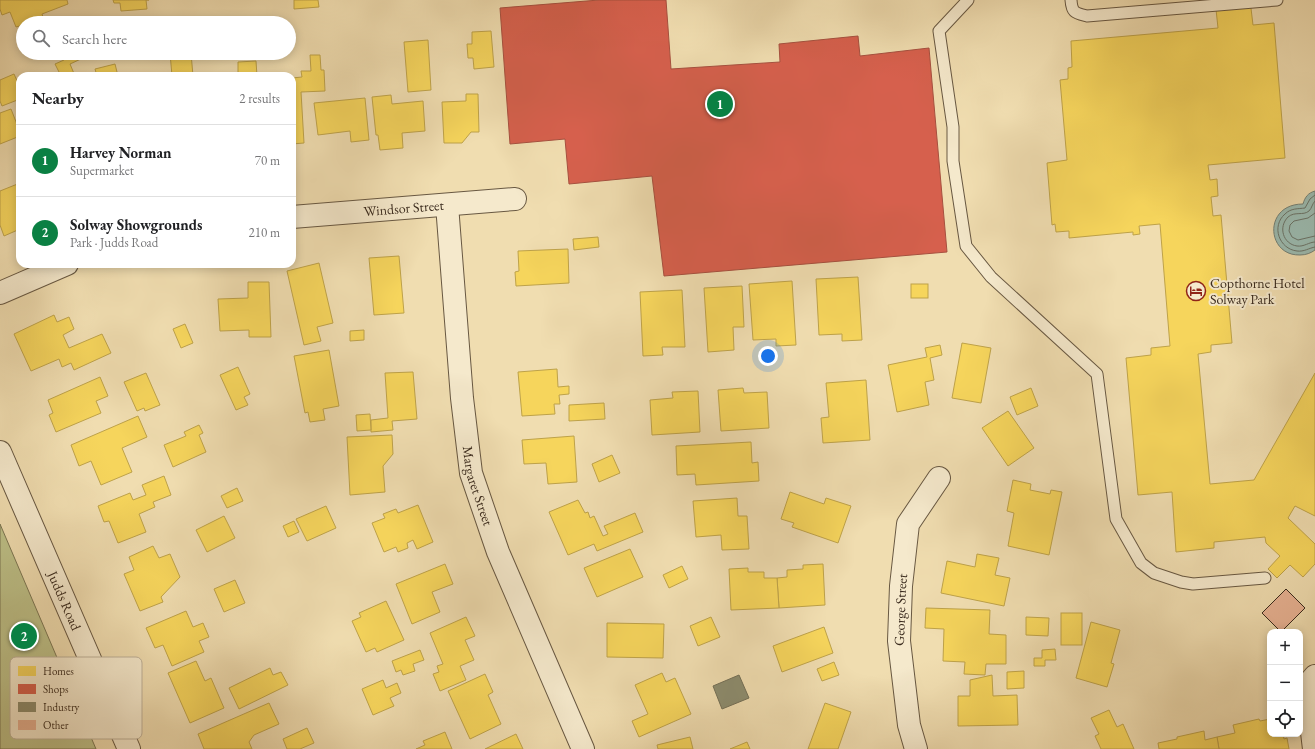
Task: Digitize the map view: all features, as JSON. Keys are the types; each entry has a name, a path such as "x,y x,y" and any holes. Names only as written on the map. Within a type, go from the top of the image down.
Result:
{"street":[{"name":"Windsor Street","path":"296,217 515,199"},
{"name":"Margaret Street","path":"447,205 462,398 471,473 498,552 582,749"},
{"path":"0,293 58,268"},
{"name":"Judds Road","path":"2,463 88,657"},
{"name":"George Street","path":"916,749 909,725 899,641 901,586 908,524 939,478"},
{"path":"1314,749 1309,707 1303,690 1315,676"},
{"name":"Judds Road","path":"125,739 129,749"}],"lane":[{"path":"968,0 939,31 953,127 953,161 966,246 991,277 1096,374 1116,519 1141,563 1154,573 1193,584 1265,578"},
{"path":"1071,0 1072,9 1075,13 1086,16 1277,0"}],"green space":[{"path":"0,524 57,657 10,657 10,739 92,739 96,749 0,749"}],"water":[{"path":"1315,191 1315,250 1308,254 1302,255 1289,253 1280,247 1275,239 1274,230 1276,220 1281,212 1290,206 1303,204 1307,196"}],"building: Homes":[{"path":"0,0 67,0 68,4 42,14 43,16 16,16 16,27 10,12 2,15"},
{"path":"113,0 146,0 147,9 121,11 120,3 114,3"},
{"path":"294,0 318,0 319,7 294,9"},
{"name":"Copthorne Hotel Solway Park","path":"1215,0 1250,0 1253,25 1274,23 1285,158 1208,165 1210,180 1217,179 1218,196 1211,197 1213,216 1221,215 1232,343 1211,345 1211,352 1198,354 1210,484 1254,480 1315,373 1315,516 1295,506 1288,518 1315,544 1315,564 1303,577 1290,565 1277,578 1268,569 1280,556 1266,543 1265,537 1214,542 1214,548 1176,552 1172,492 1138,495 1126,358 1151,355 1151,348 1170,346 1160,224 1139,226 1140,234 1133,235 1133,232 1069,238 1069,231 1056,232 1055,224 1052,225 1047,163 1067,160 1060,80 1068,79 1068,68 1072,67 1071,41 1218,28"},
{"path":"491,31 494,67 474,69 473,58 468,58 467,44 472,44 472,32"},
{"path":"428,40 431,90 408,92 404,42"},
{"path":"310,55 320,55 321,70 324,70 325,91 301,92 304,143 296,144 296,78 302,77 301,71 311,71"},
{"path":"64,60 79,60 70,64 73,72 59,72 55,64"},
{"path":"171,60 192,60 193,72 172,72"},
{"path":"256,61 257,72 238,72 238,62"},
{"path":"115,64 117,72 96,72 95,69"},
{"path":"14,74 16,78 16,101 2,106 0,101 0,80"},
{"path":"466,94 478,94 479,132 471,132 462,143 444,143 442,102 466,101"},
{"path":"391,95 392,104 423,101 425,131 402,133 403,148 380,150 378,135 376,135 372,97"},
{"path":"365,98 369,140 351,142 350,131 318,135 314,103"},
{"path":"11,109 16,122 16,138 0,144 0,113"},
{"path":"16,185 16,231 4,236 0,225 0,191"},
{"path":"598,237 599,247 574,250 573,239"},
{"path":"568,249 569,283 516,286 515,272 519,271 518,251"},
{"path":"399,256 404,313 374,315 369,258"},
{"path":"319,263 333,323 317,327 321,341 304,345 287,271"},
{"path":"858,277 862,340 842,341 842,334 819,335 816,279"},
{"path":"792,281 796,345 776,346 776,339 753,340 749,284"},
{"path":"248,282 269,282 271,337 249,337 249,330 220,331 218,299 248,298"},
{"path":"911,284 928,284 928,298 911,298"},
{"path":"742,286 744,327 733,327 734,350 708,352 704,288"},
{"path":"682,290 685,347 662,347 663,355 643,356 640,292"},
{"path":"54,315 57,322 69,317 74,329 63,335 69,348 102,334 111,353 74,370 71,363 62,367 59,359 31,371 14,334"},
{"path":"185,324 193,343 181,348 173,329"},
{"path":"364,330 364,340 350,341 350,331"},
{"path":"962,343 991,348 981,403 952,398"},
{"path":"940,345 942,355 930,358 934,380 925,382 929,405 897,412 888,365 927,357 925,348"},
{"path":"329,350 339,406 323,409 325,420 310,422 308,412 305,413 294,356"},
{"path":"238,367 250,394 244,397 248,405 236,410 220,375"},
{"path":"557,369 558,387 569,386 569,394 559,395 560,404 554,404 555,414 522,416 518,372"},
{"path":"413,372 417,419 392,421 393,430 371,432 371,420 388,418 385,373"},
{"path":"146,373 160,405 145,411 144,408 137,411 124,382"},
{"path":"100,377 108,396 96,401 101,413 56,432 49,415 53,413 48,400"},
{"path":"866,380 870,440 823,443 821,418 829,417 826,383"},
{"path":"743,388 744,393 767,392 769,428 721,431 718,390"},
{"path":"1031,388 1038,406 1017,415 1010,397"},
{"path":"698,391 700,432 652,435 650,400 673,398 672,392"},
{"path":"604,403 605,419 569,421 569,405"},
{"path":"1008,411 1034,448 1008,466 982,428"},
{"path":"370,414 371,430 357,431 356,415"},
{"path":"138,416 147,437 122,448 132,472 101,485 91,461 79,466 71,445"},
{"path":"199,425 203,433 199,435 206,452 173,467 164,445 186,436 184,432"},
{"path":"392,435 393,454 383,466 385,492 350,495 347,437"},
{"path":"574,436 577,482 548,484 546,463 524,464 522,440"},
{"path":"751,442 752,463 758,462 759,481 696,485 695,474 677,475 676,446"},
{"path":"612,455 620,473 599,482 592,464"},
{"path":"164,476 171,495 153,502 155,507 139,514 146,532 118,543 109,521 104,522 98,506 130,493 133,500 146,495 142,485"},
{"path":"1013,480 1031,484 1030,490 1050,494 1051,490 1062,492 1049,555 1008,546 1014,513 1007,511"},
{"path":"237,488 243,501 227,508 221,496"},
{"path":"790,492 824,504 826,498 851,506 838,543 792,527 794,523 781,519"},
{"path":"737,498 738,516 747,516 749,549 722,550 721,535 696,537 693,501"},
{"path":"578,500 585,513 588,512 590,518 594,516 603,536 608,534 604,526 635,513 643,532 597,551 594,544 568,555 549,512"},
{"path":"418,505 433,542 417,549 413,540 407,543 408,548 398,552 396,547 384,552 372,523 385,518 383,514 396,509 398,513"},
{"path":"326,506 336,528 307,541 296,519"},
{"path":"224,516 235,538 207,552 196,530"},
{"path":"294,521 299,532 288,537 283,526"},
{"path":"153,546 159,558 170,554 180,577 161,597 163,602 140,611 124,574 134,570 129,557"},
{"path":"630,549 643,577 597,597 584,568"},
{"path":"977,554 999,558 995,575 1010,578 1004,606 941,593 947,561 975,567"},
{"path":"445,564 453,584 432,592 440,612 412,624 396,584"},
{"path":"823,564 825,605 779,608 777,578 787,577 787,570 803,569 803,565"},
{"path":"682,566 688,579 669,588 663,575"},
{"path":"748,568 748,572 764,572 764,578 777,578 779,608 731,610 729,569"},
{"path":"235,580 245,603 224,612 214,589"},
{"path":"386,601 404,640 377,652 375,648 366,652 352,621 361,617 359,613"},
{"path":"926,608 990,610 989,634 1006,635 1006,664 986,664 985,675 964,674 965,662 943,661 944,629 925,628"},
{"path":"186,611 193,627 203,623 209,637 199,641 204,652 172,666 163,645 155,648 146,628"},
{"path":"1061,613 1082,613 1082,645 1061,645"},
{"path":"466,617 475,636 465,640 474,660 460,666 466,680 440,691 433,674 439,672 437,666 443,664 430,633"},
{"path":"711,617 720,637 698,646 690,626"},
{"path":"1026,617 1049,618 1048,636 1026,635"},
{"path":"1091,622 1120,630 1111,663 1114,664 1107,687 1076,678"},
{"path":"607,623 664,624 663,658 607,657"},
{"path":"824,627 833,653 782,672 773,646"},
{"path":"1055,649 1056,660 1045,660 1045,666 1034,666 1034,658 1042,658 1042,650"},
{"path":"420,650 424,660 413,664 415,671 403,675 401,670 396,672 392,661"},
{"path":"196,661 205,681 211,678 224,708 190,723 168,673"},
{"path":"834,662 839,675 822,681 817,669"},
{"path":"270,668 273,675 281,672 288,685 239,709 229,688"},
{"path":"1024,671 1024,688 1007,689 1007,672"},
{"path":"662,673 666,682 675,678 691,714 639,737 632,721 648,714 635,685"},
{"path":"485,674 493,692 488,695 501,724 470,739 448,691"},
{"path":"992,675 993,696 1017,695 1018,725 958,726 958,696 970,696 970,680"},
{"path":"383,680 386,688 397,683 401,693 390,698 394,706 373,715 362,689"},
{"path":"269,703 279,724 254,735 249,742 252,749 204,749 198,734"},
{"path":"825,703 851,712 838,749 808,749"},
{"path":"1109,710 1117,727 1123,724 1134,749 1101,749 1095,736 1099,734 1091,718"},
{"path":"1259,719 1260,721 1267,720 1267,737 1287,738 1289,749 1219,749 1217,737 1235,733 1233,725"},
{"path":"307,728 314,743 300,749 287,749 283,739"},
{"path":"1204,731 1205,740 1217,737 1219,749 1159,749 1158,743"},
{"path":"445,732 452,749 416,749 425,745 423,741"},
{"path":"516,734 523,749 485,749"},
{"path":"690,737 693,749 658,749 657,745"},
{"path":"747,742 750,749 730,749"}],"building: Shops":[{"path":"599,0 666,0 671,69 780,62 779,44 858,36 860,56 929,48 947,252 664,276 652,176 569,184 565,139 510,144 500,8"}],"building: Industry":[{"path":"739,675 749,698 722,709 713,686"}],"building: Other":[{"path":"1286,589 1305,608 1284,629 1278,629 1262,613"}],"place":[{"name":"Harvey Norman","path":"720,104"},
{"name":"Copthorne Hotel Solway Park","path":"1196,291"},
{"name":"Solway Showgrounds","path":"24,636"}]}
